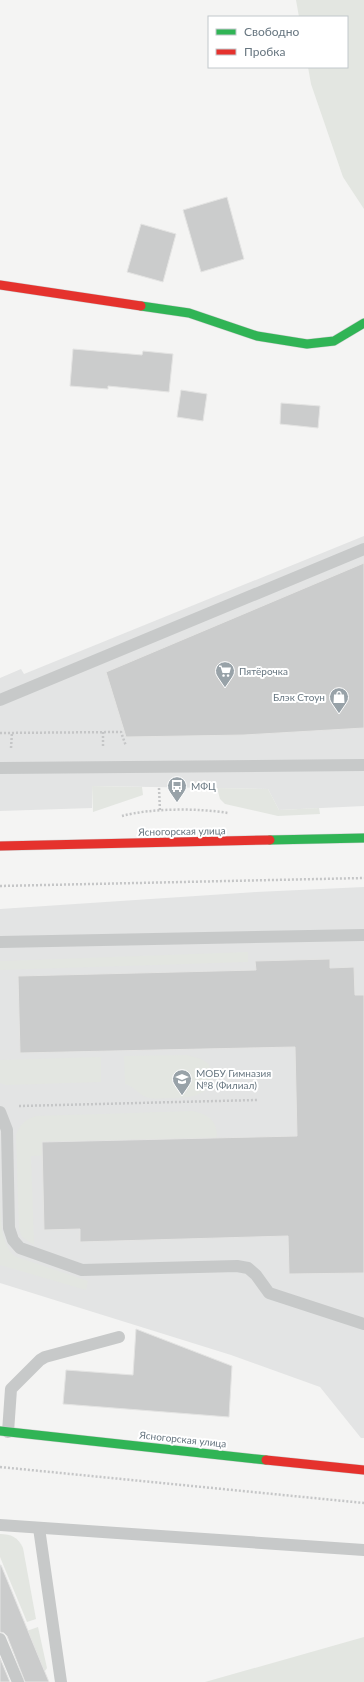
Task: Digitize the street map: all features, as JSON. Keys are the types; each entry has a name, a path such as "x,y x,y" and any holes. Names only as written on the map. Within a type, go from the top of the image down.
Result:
{"street":[{"path":"0,285 189,313 256,336 307,344 334,341 364,323"},
{"name":"Ясногорская улица","path":"0,846 364,838"},
{"name":"Ясногорская улица","path":"4,1431 364,1470"}],"lane":[{"path":"0,700 364,549"},
{"path":"0,768 364,765"},
{"path":"0,942 364,935"},
{"path":"0,1112 7,1130 9,1228 13,1240 20,1248 82,1270 237,1266 248,1268 256,1275 269,1293 364,1324"},
{"path":"4,1431 10,1389 40,1360 45,1357 119,1337"},
{"path":"0,1525 364,1550"},
{"path":"39,1528 61,1682"},
{"path":"0,1639 18,1682"}],"path":[{"path":"10,755 12,732"},
{"path":"103,732 103,754"},
{"path":"0,733 121,732 129,753"},
{"path":"159,783 160,811"},
{"path":"0,886 364,878"},
{"path":"16,1106 257,1100"},
{"path":"0,1467 364,1504"}],"shaded area":[{"path":"296,0 364,0 364,209 343,177 311,84 308,68 348,68 348,16 299,16"},
{"path":"364,536 364,806 279,810 268,789 92,786 92,808 0,811 0,678 21,669 24,674"},
{"path":"92,786 142,787 143,795 93,812"},
{"path":"217,788 268,789 279,810 319,808 320,814 278,816 225,804 220,799"},
{"name":"МОБУ Гимназия №8 (Филиал)","path":"364,887 364,1438 361,1438 320,1387 231,1355 0,1283 0,909 256,892"},
{"path":"248,952 248,962 0,970 0,961"},
{"path":"187,1055 201,1059 209,1064 211,1082 208,1088 203,1092 188,1097 158,1099 143,1096 131,1086 125,1084 124,1056"},
{"path":"101,1057 101,1082 6,1085 0,1083 0,1060"},
{"path":"193,1111 208,1117 215,1124 217,1150 31,1156 34,1245 22,1237 19,1229 16,1135 21,1125 26,1121 36,1116"},
{"path":"0,1199 2,1230 6,1244 14,1256 88,1281 86,1290 0,1265"},
{"path":"0,1534 14,1537 19,1541 23,1548 36,1619 27,1622 0,1557"},
{"path":"38,1627 47,1668 37,1682 18,1634"},
{"path":"364,1637 364,1682 205,1682"}],"building":[{"path":"227,197 244,259 201,272 183,210"},
{"path":"141,224 176,234 163,282 127,272"},
{"path":"73,349 142,355 143,351 173,354 169,392 108,386 108,389 70,386"},
{"path":"181,390 207,394 203,421 177,417"},
{"path":"281,403 320,406 318,428 280,424"},
{"path":"364,563 364,728 244,735 126,737 106,672"},
{"path":"330,959 330,968 354,967 355,995 364,995 364,1273 289,1274 288,1236 80,1242 80,1229 44,1230 42,1142 297,1136 295,1047 20,1053 18,976 256,970 255,961"},
{"path":"136,1329 232,1366 229,1417 63,1404 66,1370 133,1375"},
{"path":"0,1565 49,1682 25,1682 7,1636 0,1632"},
{"path":"0,1658 10,1682 0,1682"}],"traffic: fast":[{"path":"141,306 189,313 257,336 307,344 334,341 364,323"},
{"path":"270,840 364,838"},
{"path":"0,1431 266,1460"}],"traffic: jam":[{"path":"0,285 141,306"},
{"path":"0,846 270,840"},
{"path":"266,1460 364,1470"}],"place":[{"name":"Пятёрочка","path":"225,688"},
{"name":"Блэк Стоун","path":"339,714"},
{"name":"МФЦ","path":"177,803"},
{"name":"МОБУ Гимназия №8 (Филиал)","path":"182,1096"}]}
